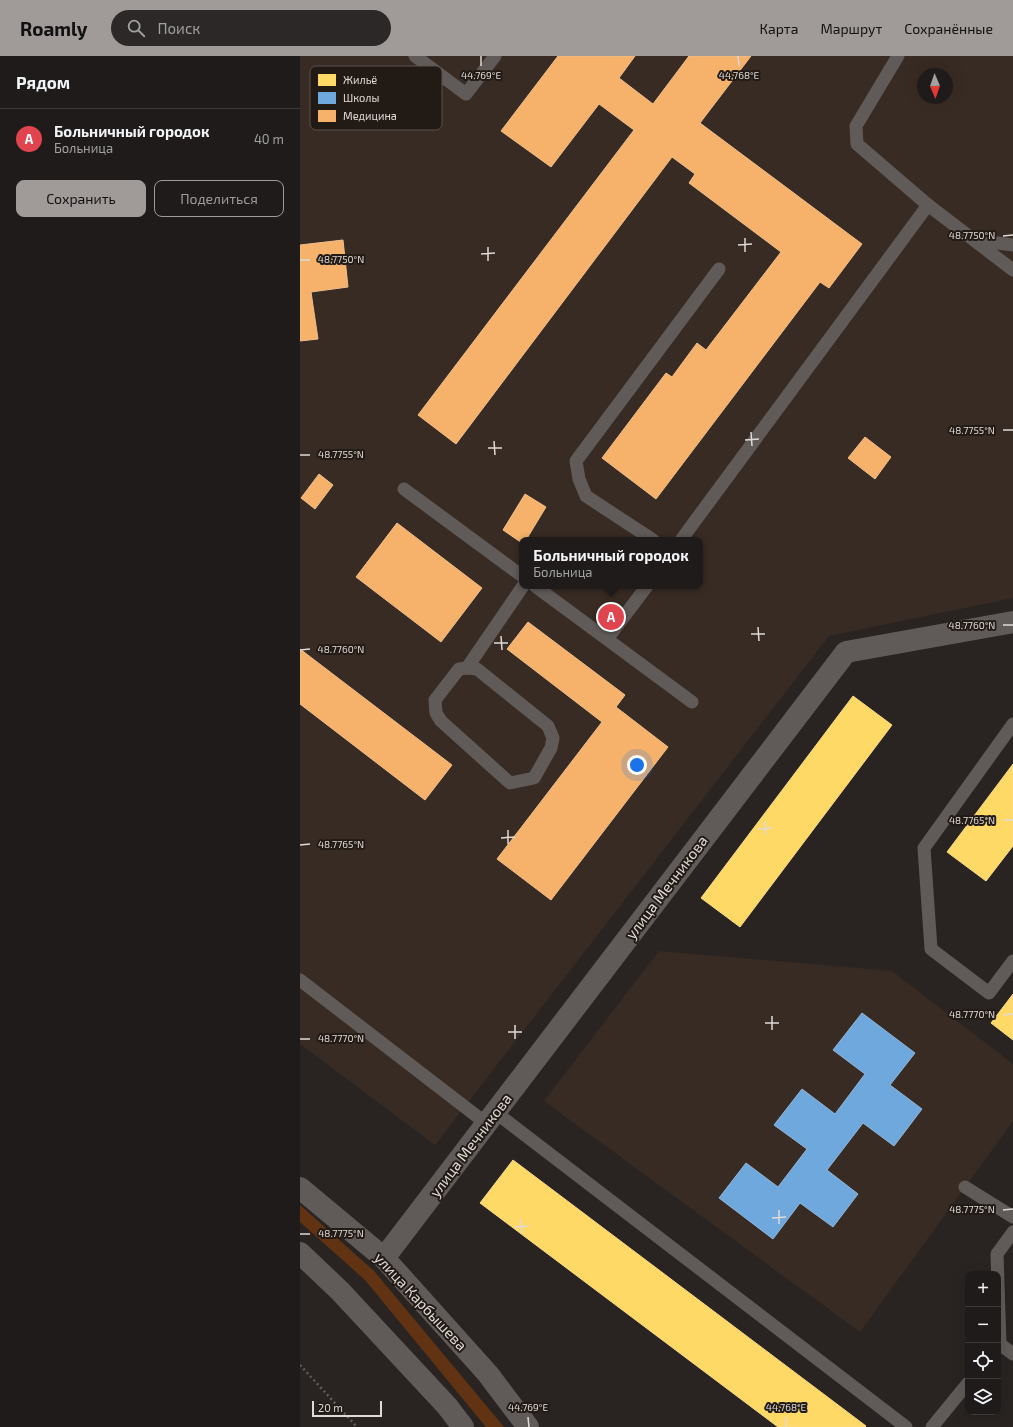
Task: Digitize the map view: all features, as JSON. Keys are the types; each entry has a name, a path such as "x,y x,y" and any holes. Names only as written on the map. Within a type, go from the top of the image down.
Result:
{"street":[{"name":"улица Мечникова","path":"384,1258 846,652 1013,622"},
{"name":"улица Карбышева","path":"300,1188 384,1258 488,1374 528,1427"},
{"path":"300,1253 340,1291 447,1406 463,1427"}],"lane":[{"path":"415,56 428,66"},
{"path":"442,76 466,94 495,56"},
{"path":"898,56 856,126 857,144 928,205 1013,270"},
{"path":"683,537 928,205"},
{"path":"974,240 1013,245"},
{"path":"648,537 586,496 578,479 576,461 719,269"},
{"path":"404,489 519,574"},
{"path":"467,668 476,669 548,726 553,738 551,748 534,778 510,784 441,721 436,713 435,700 459,669 467,668 521,589"},
{"path":"539,589 692,702"},
{"path":"607,639 645,589"},
{"path":"1013,724 924,848 931,949 989,993 1013,961"},
{"path":"300,980 491,1118 906,1427"},
{"path":"965,1187 1013,1217"},
{"path":"999,1343 997,1254 1013,1232"},
{"path":"1001,1346 1013,1354"},
{"path":"932,1427 965,1387"}],"path":[{"path":"300,1365 356,1427"}],"shaded area":[{"path":"300,56 1013,56 1013,598 829,636 435,1145 300,1044"},
{"path":"659,951 892,971 1013,1064 1013,1121 860,1332 544,1101"},
{"path":"300,1205 374,1271 504,1427 486,1427 365,1280 300,1222"}],"building: Жильё":[{"path":"853,696 892,725 740,927 701,898"},
{"path":"1013,764 1013,846 986,881 947,852"},
{"path":"1013,994 1013,1040 991,1023"},
{"path":"513,1160 866,1426 778,1427 480,1203"}],"building: Школы":[{"path":"862,1013 915,1053 890,1085 922,1109 894,1146 863,1123 827,1170 858,1194 833,1227 800,1203 773,1239 719,1198 746,1163 778,1187 807,1149 774,1125 802,1089 835,1114 865,1074 833,1050"}],"building: Медицина":[{"path":"558,56 635,56 619,78 653,104 689,56 751,56 700,123 862,244 829,288 820,282 656,499 602,458 666,373 672,377 697,343 706,350 781,252 689,183 695,174 672,157 456,444 418,415 634,130 599,104 551,167 501,131"},
{"path":"343,240 348,287 311,292 318,339 300,341 300,245"},
{"path":"865,437 891,457 875,479 848,458"},
{"path":"319,474 333,485 315,509 301,498"},
{"path":"525,494 546,507 528,537 519,537 519,541 503,530"},
{"path":"397,523 482,588 441,642 356,577"},
{"path":"528,622 625,695 616,707 668,747 551,900 497,859 602,722 507,649"},
{"path":"300,649 452,765 425,800 300,704"}],"place":[{"name":"Больничный городок","path":"611,617"}]}
